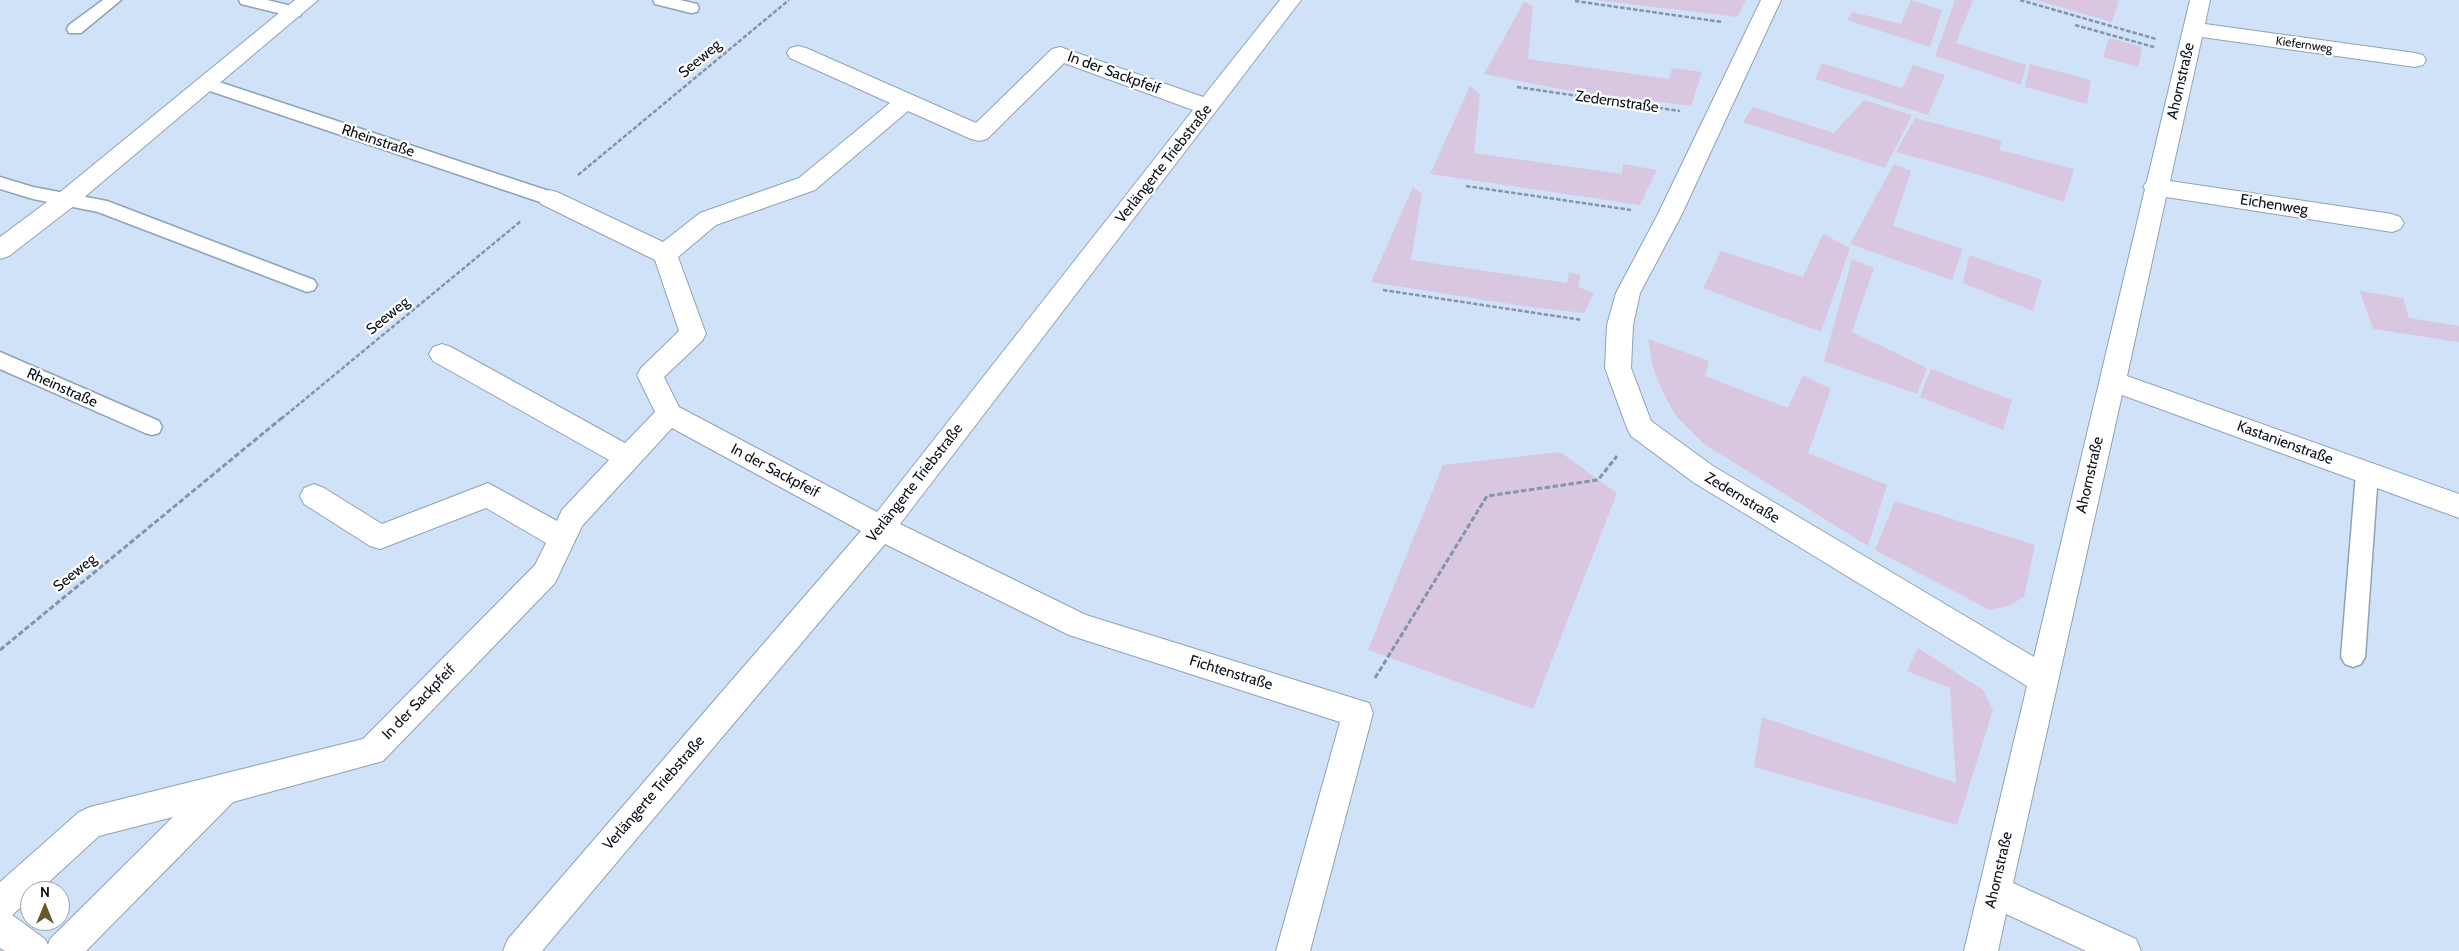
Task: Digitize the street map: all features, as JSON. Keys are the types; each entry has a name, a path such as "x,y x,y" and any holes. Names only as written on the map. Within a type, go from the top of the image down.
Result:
{"street":[{"name":"Verlängerte Triebstraße","path":"520,951 881,528 1291,0"},
{"path":"1640,428 1618,368 1620,325 1628,293 1669,216 1717,116 1756,27 1771,0"},
{"name":"Ahornstraße","path":"1981,951 2155,187 2200,0"},
{"path":"0,250 67,199 301,6"},
{"name":"Kiefernweg","path":"2189,44 2415,60"},
{"name":"In der Sackpfeif","path":"798,52 979,133 1060,54 1208,107"},
{"path":"665,254 708,219 807,184 906,101"},
{"name":"Eichenweg","path":"2155,187 2392,223"},
{"path":"549,198 665,254 693,334 650,375 669,414"},
{"path":"442,354 628,458"},
{"name":"Kastanienstraße","path":"2112,381 2459,506"},
{"name":"In der Sackpfeif","path":"0,904 90,823 372,750 545,574 572,518 669,414 881,528"},
{"name":"Zedernstraße","path":"1640,428 1703,474 2043,679"},
{"path":"314,496 380,537 488,495 562,538"},
{"name":"Fichtenstraße","path":"881,528 1079,626 1358,713"},
{"path":"1293,951 1358,713"},
{"path":"62,951 224,789"},
{"path":"1994,891 2124,951"},
{"path":"0,927 33,951"}],"lane":[{"path":"75,29 113,0"},
{"path":"247,0 301,6"},
{"path":"661,0 691,8"},
{"name":"Rheinstraße","path":"206,84 549,198"},
{"path":"0,183 33,193 101,206 307,285"},
{"name":"Rheinstraße","path":"0,360 152,427"},
{"path":"2353,657 2367,472"}],"path":[{"name":"Seeweg","path":"0,650 789,0"},
{"path":"2020,0 2189,44"},
{"path":"1574,1 1756,27"},
{"path":"2075,25 2189,44"},
{"name":"Zedernstraße","path":"1517,87 1717,116"},
{"path":"1466,186 1669,216"},
{"path":"1382,290 1620,325"},
{"path":"1358,713 1377,675 1487,496 1598,480 1640,428"}],"shaded area":[{"path":"1595,0 1746,0 1737,17"},
{"path":"1911,0 1942,10 1930,47 1847,20 1852,12 1901,24"},
{"path":"1955,0 1973,0 1956,43 2026,65 2021,85 1935,56"},
{"path":"2036,0 2114,0 2119,1 2112,22"},
{"path":"1524,2 1533,6 1528,59 1669,79 1672,68 1702,72 1691,106 1560,89 1484,74"},
{"path":"2109,38 2142,47 2138,67 2103,57"},
{"path":"1822,63 1902,88 1913,65 1945,75 1928,115 1815,79"},
{"path":"2030,64 2091,80 2087,104 2025,87"},
{"path":"1470,86 1480,94 1474,153 1622,174 1623,164 1657,170 1640,205 1430,174"},
{"path":"1864,100 1912,115 1885,168 1743,122 1753,107 1834,133"},
{"path":"1915,118 2002,141 1997,158 2000,150 2074,169 2064,202 1990,178 1896,152"},
{"path":"1894,164 1911,171 1893,226 1963,249 1952,280 1850,244"},
{"path":"1413,187 1422,194 1411,260 1567,283 1569,272 1581,275 1578,287 1594,293 1584,313 1523,306 1371,282"},
{"path":"1823,234 1850,248 1821,332 1703,288 1721,251 1803,277"},
{"path":"1969,255 2042,280 2033,311 1963,283"},
{"path":"1852,259 1874,268 1852,332 1927,368 1917,394 1824,361"},
{"path":"2360,291 2403,298 2409,318 2459,326 2459,342 2373,329"},
{"path":"1648,339 1709,361 1705,376 1788,408 1803,375 1831,389 1808,453 1887,485 1868,546 1704,444 1676,416 1663,392 1653,368"},
{"path":"1931,369 2012,400 2003,430 1920,397"},
{"path":"1560,452 1617,493 1533,709 1368,650 1443,465"},
{"path":"1895,501 2035,545 2024,597 2008,606 1990,610 1875,550"},
{"path":"1918,648 1983,690 1993,710 1957,825 1754,767 1762,717 1956,783 1950,688 1907,671"}]}
